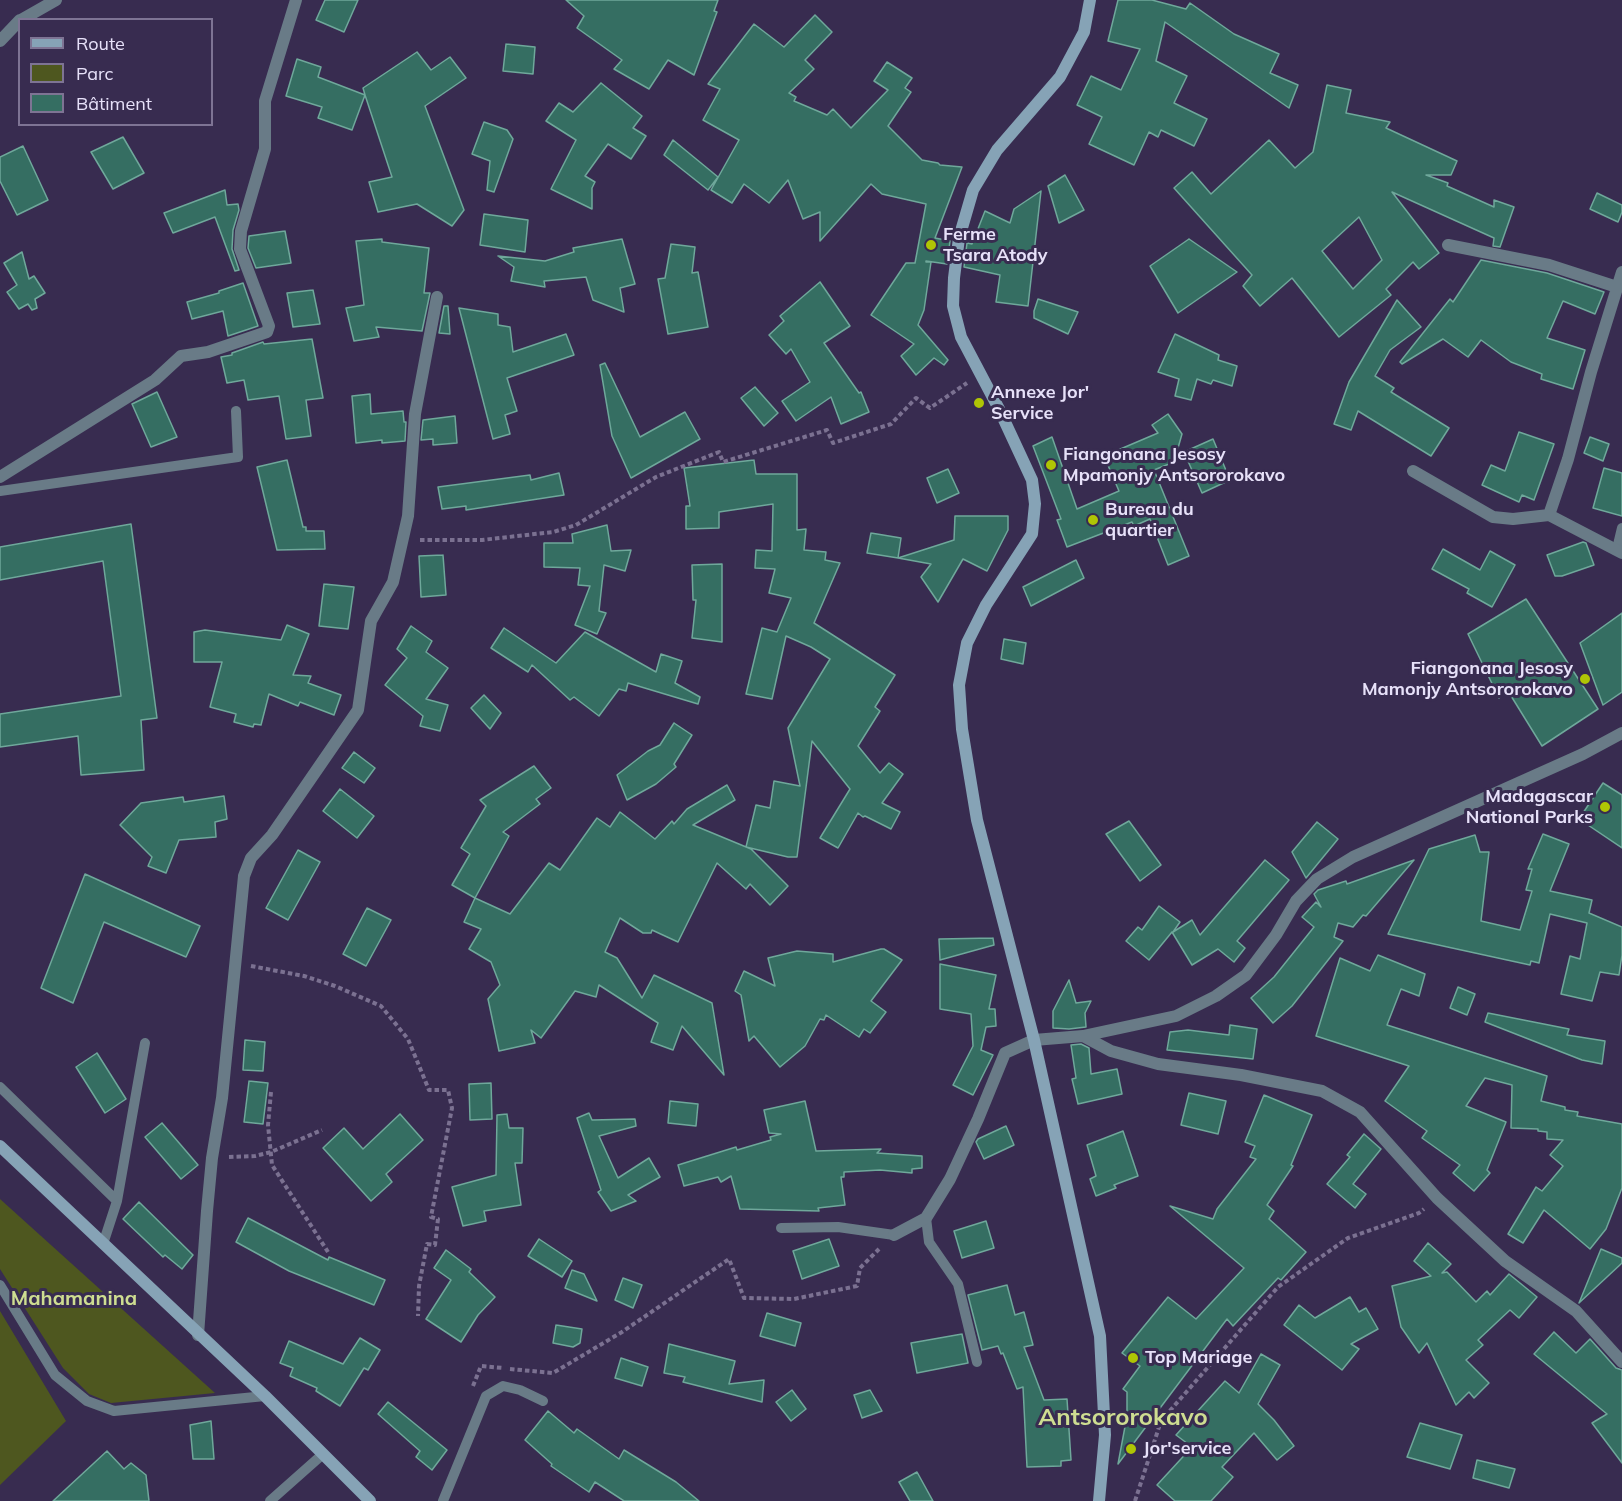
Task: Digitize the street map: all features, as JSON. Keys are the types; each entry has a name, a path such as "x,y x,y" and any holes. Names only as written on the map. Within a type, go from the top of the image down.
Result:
{"street":[{"path":"24,18 56,0"},
{"path":"0,477 155,380 181,356 208,352 267,333 269,326 240,249 241,231 265,148 265,101 296,0"},
{"path":"1090,0 1084,32 1060,77 997,150 973,190 959,238 953,306 961,338 999,409 1032,480 1035,504 1032,534 986,604 967,643 959,685 962,729 977,820 1034,1040 1100,1336 1104,1435 1099,1501"},
{"path":"0,41 18,22"},
{"path":"1449,245 1549,265 1617,287"},
{"path":"1549,515 1568,459 1622,272"},
{"path":"198,1335 213,1158 222,1098 244,876 251,858 272,835 358,710 371,621 393,582 408,516 415,414 437,297"},
{"path":"1413,471 1493,517 1513,519 1549,515 1619,551"},
{"path":"894,1235 926,1218 950,1179 1005,1053 1034,1040 1083,1036 1176,1016 1216,996 1246,975 1276,935 1296,902 1317,879 1353,857 1583,753 1622,733"},
{"path":"1083,1036 1111,1051 1158,1064 1241,1075 1322,1091 1360,1112 1437,1198 1505,1261 1576,1311 1622,1362"},
{"path":"0,1146 265,1396 370,1501"}],"lane":[{"path":"0,491 238,456 236,411"},
{"path":"1619,551 1622,528"},
{"path":"103,1244 117,1201 145,1043"},
{"path":"0,1088 117,1201"},
{"path":"926,1218 929,1242 958,1284 976,1362"},
{"path":"781,1228 838,1227 894,1235"},
{"path":"0,1285 56,1375 87,1401 114,1411 265,1396"},
{"path":"443,1501 486,1396 503,1386 520,1390 543,1401"},
{"path":"270,1501 323,1454"}],"path":[{"path":"403,540 482,540 553,532 576,525 656,477 719,452 723,462 827,430 833,443 891,424 916,398 930,408 980,374"},
{"path":"236,963 304,976 335,986 381,1006 408,1039 429,1089 448,1090 452,1108 431,1217 438,1219 435,1245 427,1244 419,1286 418,1316"},
{"path":"270,1092 268,1125 272,1165 328,1252"},
{"path":"213,1158 255,1156 271,1152 322,1130"},
{"path":"1135,1501 1161,1421 1278,1287 1348,1238 1419,1213 1437,1198"},
{"path":"473,1386 481,1366 553,1373 622,1332 729,1259 744,1298 794,1299 857,1286 860,1268 894,1235"}],"green space":[{"path":"0,1199 215,1393 111,1403 89,1394 63,1368 0,1269"},
{"path":"0,1311 66,1421 0,1485"}],"building":[{"path":"325,0 358,0 344,32 316,20"},
{"path":"566,0 718,0 714,11 717,12 694,75 668,60 649,89 614,69 622,60 577,28 584,16"},
{"path":"1118,0 1152,0 1186,9 1190,3 1234,34 1279,54 1270,73 1298,85 1289,108 1165,22 1156,61 1187,76 1174,103 1207,119 1194,146 1161,130 1158,137 1149,132 1134,165 1089,144 1102,117 1077,105 1091,76 1121,90 1140,49 1108,41"},
{"path":"815,15 832,32 805,60 814,69 789,93 796,97 794,101 827,115 833,109 851,128 888,90 874,81 887,62 912,78 905,88 911,92 888,126 922,160 940,165 962,167 935,238 950,241 947,264 926,261 931,262 924,310 918,325 948,360 944,365 934,358 916,375 901,356 914,344 871,315 906,263 915,263 926,204 882,194 871,184 820,241 820,212 803,219 788,180 769,203 744,184 732,203 711,190 739,140 703,120 720,89 708,84 754,24 784,47"},
{"path":"506,44 535,47 533,74 503,71"},
{"path":"417,52 431,70 450,57 466,78 425,106 464,210 452,226 417,204 378,212 369,182 392,177 363,88"},
{"path":"297,59 321,67 318,77 365,95 352,130 318,118 322,107 286,96"},
{"path":"601,83 642,116 633,128 646,136 631,159 608,144 585,176 595,182 592,188 592,209 551,189 576,140 546,121 559,103 573,112"},
{"path":"1327,85 1351,90 1346,113 1390,122 1386,128 1457,161 1451,175 1426,175 1448,183 1447,186 1494,207 1494,200 1514,207 1500,247 1493,246 1494,238 1392,192 1439,253 1419,269 1413,262 1386,289 1391,295 1339,337 1292,278 1260,306 1243,286 1252,275 1174,188 1192,172 1211,194 1269,140 1295,168 1313,152","holes":["1359,217 1382,260 1353,289 1322,251"]},
{"path":"484,122 507,130 513,139 494,192 487,190 490,161 472,154"},
{"path":"123,137 144,173 113,189 91,152"},
{"path":"673,140 718,177 708,190 664,155"},
{"path":"23,146 48,200 17,215 0,181 0,157"},
{"path":"1065,175 1084,210 1059,223 1048,186"},
{"path":"225,190 227,205 238,204 239,210 233,230 232,249 239,270 235,271 215,217 173,233 164,213"},
{"path":"1041,191 1028,306 996,302 1000,275 964,267 967,243 972,244 985,211 1010,223 1014,209"},
{"path":"1597,193 1622,205 1618,222 1590,209"},
{"path":"484,214 528,220 525,252 480,245"},
{"path":"285,231 291,263 256,268 248,248 249,236"},
{"path":"382,239 382,242 429,248 424,293 430,293 422,331 376,327 379,337 354,341 346,308 364,305 356,241"},
{"path":"622,239 635,284 620,288 624,312 593,300 586,277 544,281 545,287 511,281 514,267 498,256 545,261 574,252 573,248"},
{"path":"1189,239 1237,272 1178,313 1150,266"},
{"path":"671,244 695,247 692,273 698,272 708,327 668,334 658,279 665,278"},
{"path":"22,252 29,279 34,276 45,293 35,299 37,308 32,310 28,304 19,309 7,292 17,285 4,263"},
{"path":"1481,260 1547,273 1604,292 1595,314 1563,301 1547,338 1585,350 1573,389 1541,379 1542,374 1511,362 1481,340 1468,357 1443,339 1402,364 1400,362 1450,299 1453,302"},
{"path":"820,282 850,326 824,343 859,393 861,392 869,412 841,424 831,397 796,421 782,401 810,382 791,349 786,354 769,335 784,321 780,316"},
{"path":"243,283 258,326 228,336 223,311 192,319 187,302"},
{"path":"313,290 320,324 293,327 287,293"},
{"path":"1038,299 1078,312 1068,334 1034,318"},
{"path":"1397,300 1421,327 1390,350 1375,376 1394,388 1391,392 1449,428 1431,456 1358,411 1351,430 1334,424 1349,382"},
{"path":"444,306 448,306 450,334 439,333"},
{"path":"459,308 498,314 498,325 510,327 513,352 566,334 574,355 507,378 517,411 505,415 510,434 493,439"},
{"path":"1175,334 1219,355 1218,360 1237,366 1232,386 1213,380 1211,384 1197,379 1191,400 1175,396 1179,379 1158,372"},
{"path":"312,339 323,398 306,400 311,436 286,439 279,396 248,400 244,380 227,383 221,357 232,355 232,353 263,342 264,344"},
{"path":"605,363 640,437 685,412 700,439 631,478 612,436 600,365"},
{"path":"755,387 778,413 764,426 741,398"},
{"path":"157,392 177,437 151,447 132,404"},
{"path":"370,394 371,414 403,411 404,422 406,422 405,441 382,443 382,440 356,443 352,396"},
{"path":"1168,414 1182,434 1174,462 1154,470 1189,556 1168,565 1150,519 1134,526 1132,522 1067,547 1057,520 1061,519 1033,446 1052,437 1077,509 1119,491 1104,456 1158,433 1152,425"},
{"path":"455,416 457,443 433,445 433,439 421,440 423,420"},
{"path":"1519,432 1554,444 1534,500 1522,495 1519,502 1482,485 1491,465 1505,471"},
{"path":"1590,437 1609,444 1603,461 1584,453"},
{"path":"1213,439 1230,480 1202,493 1184,452"},
{"path":"287,460 303,527 306,527 306,531 324,531 325,549 277,550 257,467"},
{"path":"754,460 756,474 797,474 797,530 806,529 804,550 826,552 825,560 840,563 814,623 895,675 875,707 880,711 858,746 880,773 889,763 903,774 882,803 900,812 891,829 858,813 838,848 820,838 850,789 812,741 797,857 746,847 756,805 770,808 774,781 800,786 788,728 830,659 811,647 786,636 772,699 746,694 762,628 777,632 791,598 769,593 775,569 755,568 756,550 772,551 773,504 719,512 719,528 686,529 686,506 690,506 684,468"},
{"path":"1604,468 1622,473 1622,516 1593,508"},
{"path":"948,469 959,493 937,503 927,478"},
{"path":"559,473 564,495 466,510 466,506 442,509 438,487 530,475 531,480"},
{"path":"955,516 1008,516 1008,530 987,571 963,559 938,602 921,577 931,564 898,558 954,540"},
{"path":"131,524 157,718 141,720 144,770 81,775 78,736 0,747 0,714 121,696 103,561 0,580 0,547"},
{"path":"607,525 611,551 631,550 625,571 604,565 599,611 606,613 597,634 575,625 590,586 578,585 580,568 544,567 544,543 573,543 572,534"},
{"path":"871,533 901,538 898,558 867,553"},
{"path":"1583,542 1586,543 1594,565 1562,576 1555,576 1547,555"},
{"path":"1443,549 1480,570 1490,551 1515,565 1492,607 1467,593 1469,589 1432,569"},
{"path":"443,555 446,595 421,597 419,556"},
{"path":"1076,560 1084,578 1031,606 1023,587"},
{"path":"722,564 722,642 692,638 696,600 693,600 692,565"},
{"path":"324,584 354,587 348,629 319,626"},
{"path":"1526,599 1598,709 1542,746 1508,691 1499,698 1468,634"},
{"path":"1622,613 1622,692 1603,705 1580,643"},
{"path":"287,625 309,634 293,675 311,676 308,683 341,695 334,715 300,702 298,706 269,694 261,725 254,724 253,727 234,722 236,714 210,707 222,662 194,662 194,632 205,630 281,640"},
{"path":"411,626 432,641 426,652 448,668 426,699 448,705 440,731 420,726 423,716 385,685 407,658 397,649"},
{"path":"504,628 556,663 585,632 656,672 661,654 682,661 675,683 700,697 698,704 628,683 626,691 619,689 599,716 574,697 570,700 532,665 528,672 491,648"},
{"path":"1004,639 1026,643 1023,664 1001,659"},
{"path":"484,695 501,713 490,729 471,708"},
{"path":"674,723 692,735 674,764 676,767 656,784 627,800 617,775 648,751 660,745"},
{"path":"354,752 375,768 364,783 342,768"},
{"path":"534,766 551,788 536,799 540,804 503,832 509,836 475,898 452,885 470,854 461,848 486,806 480,800"},
{"name":"Madagascar National Parks","path":"1603,783 1622,795 1622,848 1579,819"},
{"path":"727,785 735,800 693,825 751,849 788,886 770,905 750,884 746,889 717,863 678,942 652,930 651,933 643,933 620,918 605,952 617,958 642,998 654,975 712,1003 724,1075 682,1026 673,1050 651,1042 658,1023 599,985 596,997 575,991 541,1038 531,1030 535,1043 499,1051 488,999 500,985 491,962 469,949 481,929 464,922 475,898 510,914 549,863 560,870 597,818 610,827 620,812 655,839 672,821 674,824 687,809"},
{"path":"340,789 374,816 357,838 323,811"},
{"path":"224,796 227,819 215,822 216,837 179,840 166,873 148,866 152,857 120,825 141,803 183,797 184,802"},
{"path":"1129,821 1161,865 1140,881 1106,834"},
{"path":"1317,822 1338,839 1306,878 1292,852"},
{"path":"1543,834 1569,844 1550,891 1592,900 1589,913 1622,927 1619,975 1600,972 1592,1001 1561,994 1570,956 1580,959 1587,923 1550,914 1539,963 1531,961 1530,965 1388,934 1429,849 1475,835 1480,852 1489,852 1481,921 1520,930 1532,891 1526,890 1532,869 1528,869"},
{"path":"298,850 320,862 288,920 266,908"},
{"path":"1265,860 1289,880 1237,941 1245,948 1234,962 1218,949 1192,965 1172,932 1149,960 1126,941 1138,927 1142,930 1159,906 1180,922 1173,932 1192,920 1200,935"},
{"path":"1414,860 1366,916 1363,915 1353,927 1338,923 1334,937 1343,941 1292,1006 1273,1023 1251,998 1274,977 1314,927 1302,917 1316,902 1321,907 1314,894 1318,890 1346,881 1347,884"},
{"path":"85,874 200,926 186,957 104,922 73,1003 41,988"},
{"path":"367,908 391,920 366,966 343,954"},
{"path":"993,938 994,945 940,960 939,939"},
{"path":"881,949 902,960 871,1001 886,1012 870,1033 864,1029 859,1037 826,1015 824,1020 820,1019 805,1046 780,1067 754,1036 749,1041 741,995 735,991 744,971 775,986 768,958 797,951 833,954 833,962"},
{"path":"1378,955 1425,974 1419,996 1401,989 1387,1025 1547,1076 1541,1101 1578,1112 1577,1116 1622,1124 1622,1188 1606,1229 1590,1249 1544,1210 1523,1243 1508,1234 1536,1187 1542,1191 1563,1166 1550,1155 1563,1140 1547,1139 1547,1132 1538,1131 1538,1129 1511,1128 1512,1085 1485,1078 1466,1106 1506,1122 1487,1170 1490,1173 1474,1191 1453,1173 1460,1165 1422,1138 1427,1131 1385,1101 1409,1066 1316,1036 1340,958 1370,971"},
{"path":"940,964 996,975 989,1009 995,1009 996,1026 986,1027 981,1050 993,1055 973,1095 953,1085 973,1046 971,1014 940,1009"},
{"path":"1069,980 1076,1003 1091,1001 1085,1013 1086,1027 1053,1028 1053,1011"},
{"path":"1458,987 1475,994 1467,1015 1450,1008"},
{"path":"1488,1013 1569,1029 1567,1035 1605,1041 1602,1064 1582,1060 1485,1022"},
{"path":"1230,1025 1257,1029 1253,1059 1167,1050 1170,1032 1188,1030 1229,1035"},
{"path":"245,1040 265,1042 263,1071 243,1070"},
{"path":"1081,1044 1089,1048 1091,1074 1117,1069 1122,1094 1078,1104 1072,1079 1076,1078 1071,1045"},
{"path":"97,1053 126,1099 105,1113 76,1067"},
{"path":"249,1081 268,1083 263,1124 244,1122"},
{"path":"491,1083 492,1119 470,1120 469,1084"},
{"path":"1189,1093 1226,1101 1218,1134 1181,1125"},
{"path":"1264,1095 1312,1115 1291,1165 1293,1166 1267,1205 1274,1211 1269,1219 1306,1252 1281,1280 1278,1278 1233,1326 1227,1319 1118,1464 1127,1416 1127,1392 1123,1389 1140,1366 1122,1353 1168,1297 1196,1319 1244,1268 1170,1206 1213,1219 1217,1209 1256,1159 1250,1157 1255,1146 1245,1142"},
{"path":"670,1101 698,1104 696,1126 668,1123"},
{"path":"805,1101 816,1151 881,1149 877,1153 922,1156 922,1168 912,1169 912,1173 880,1170 844,1172 844,1177 841,1177 845,1205 818,1208 819,1211 740,1209 731,1176 721,1182 718,1177 684,1186 678,1165 736,1147 737,1150 771,1140 770,1137 781,1134 769,1133 764,1110"},
{"path":"589,1113 592,1120 635,1119 636,1126 599,1136 618,1178 649,1158 660,1177 628,1195 636,1201 611,1211 598,1192 601,1190 577,1118"},
{"path":"400,1114 423,1140 386,1174 392,1182 371,1201 323,1148 344,1128 363,1149"},
{"path":"507,1114 509,1128 523,1128 522,1163 515,1163 521,1205 484,1211 486,1221 463,1226 452,1187 496,1175 497,1115"},
{"path":"162,1123 198,1165 181,1179 145,1137"},
{"path":"1006,1126 1014,1145 984,1159 976,1142 978,1139"},
{"path":"1123,1131 1138,1176 1114,1185 1116,1188 1096,1196 1090,1179 1096,1176 1087,1145"},
{"path":"1364,1134 1381,1149 1353,1184 1366,1194 1355,1208 1327,1184 1350,1157 1347,1155"},
{"path":"139,1202 193,1255 182,1269 165,1255 163,1257 123,1219"},
{"path":"248,1218 328,1260 329,1257 385,1280 374,1305 289,1271 236,1242"},
{"path":"986,1221 994,1248 962,1258 954,1231"},
{"path":"539,1239 572,1261 562,1277 528,1256"},
{"path":"829,1239 839,1266 802,1279 793,1251"},
{"path":"1428,1243 1451,1264 1442,1273 1447,1272 1476,1302 1487,1291 1490,1295 1509,1274 1537,1297 1519,1318 1510,1310 1478,1340 1483,1345 1466,1360 1489,1383 1474,1398 1469,1392 1456,1405 1427,1343 1419,1353 1401,1327 1392,1286 1431,1276 1414,1261"},
{"path":"1601,1249 1622,1258 1622,1263 1579,1303"},
{"path":"446,1250 471,1269 469,1272 495,1297 478,1315 461,1342 426,1319 451,1280 434,1268"},
{"path":"572,1270 584,1274 597,1301 565,1288"},
{"path":"623,1278 642,1285 633,1308 615,1300"},
{"path":"1007,1285 1015,1315 1024,1312 1033,1345 1024,1347 1044,1400 1067,1399 1071,1460 1061,1461 1061,1466 1027,1467 1023,1387 1017,1389 998,1346 982,1350 968,1295"},
{"path":"1350,1297 1359,1312 1366,1308 1378,1329 1351,1344 1359,1349 1342,1370 1284,1325 1299,1305 1315,1318"},
{"path":"767,1313 801,1323 795,1346 760,1336"},
{"path":"556,1325 582,1329 580,1343 573,1347 553,1343"},
{"path":"1554,1332 1576,1353 1590,1339 1616,1368 1622,1370 1622,1463 1592,1423 1607,1414 1534,1354"},
{"path":"962,1334 968,1363 917,1373 911,1343"},
{"path":"360,1338 380,1350 368,1370 364,1368 340,1406 316,1391 317,1388 290,1376 293,1368 280,1363 289,1341 343,1364"},
{"path":"669,1344 735,1361 729,1384 764,1380 762,1402 683,1382 685,1377 664,1373"},
{"path":"1261,1354 1280,1365 1258,1404 1294,1446 1277,1460 1254,1433 1222,1467 1233,1477 1211,1501 1175,1501 1157,1485 1192,1447 1176,1435 1225,1381 1239,1393"},
{"path":"621,1358 648,1367 642,1386 615,1378"},
{"path":"792,1390 806,1409 791,1421 776,1402"},
{"path":"870,1390 882,1411 862,1418 854,1395"},
{"path":"388,1402 447,1450 432,1470 416,1457 420,1451 378,1414"},
{"path":"548,1411 574,1433 577,1429 619,1459 624,1450 676,1482 699,1501 624,1501 595,1482 589,1492 551,1466 552,1464 525,1440"},
{"path":"211,1421 214,1459 193,1459 190,1425"},
{"path":"1420,1423 1462,1435 1450,1469 1407,1457"},
{"path":"107,1451 124,1469 131,1463 146,1475 149,1501 53,1501"},
{"path":"1477,1460 1515,1469 1509,1488 1473,1478"},
{"path":"917,1472 933,1501 910,1501 899,1482"}],"place":[{"name":"Ferme Tsara Atody","path":"931,245"},
{"name":"Annexe Jor' Service","path":"979,403"},
{"name":"Fiangonana Jesosy Mpamonjy Antsororokavo","path":"1051,465"},
{"name":"Bureau du quartier","path":"1093,520"},
{"name":"Fiangonana Jesosy Mamonjy Antsororokavo","path":"1585,679"},
{"name":"Madagascar National Parks","path":"1605,807"},
{"name":"Top Mariage","path":"1133,1358"},
{"name":"Jor'service","path":"1131,1449"}],"district":[{"name":"Mahamanina","path":"74,1299"},
{"name":"Antsororokavo","path":"1123,1418"}]}
